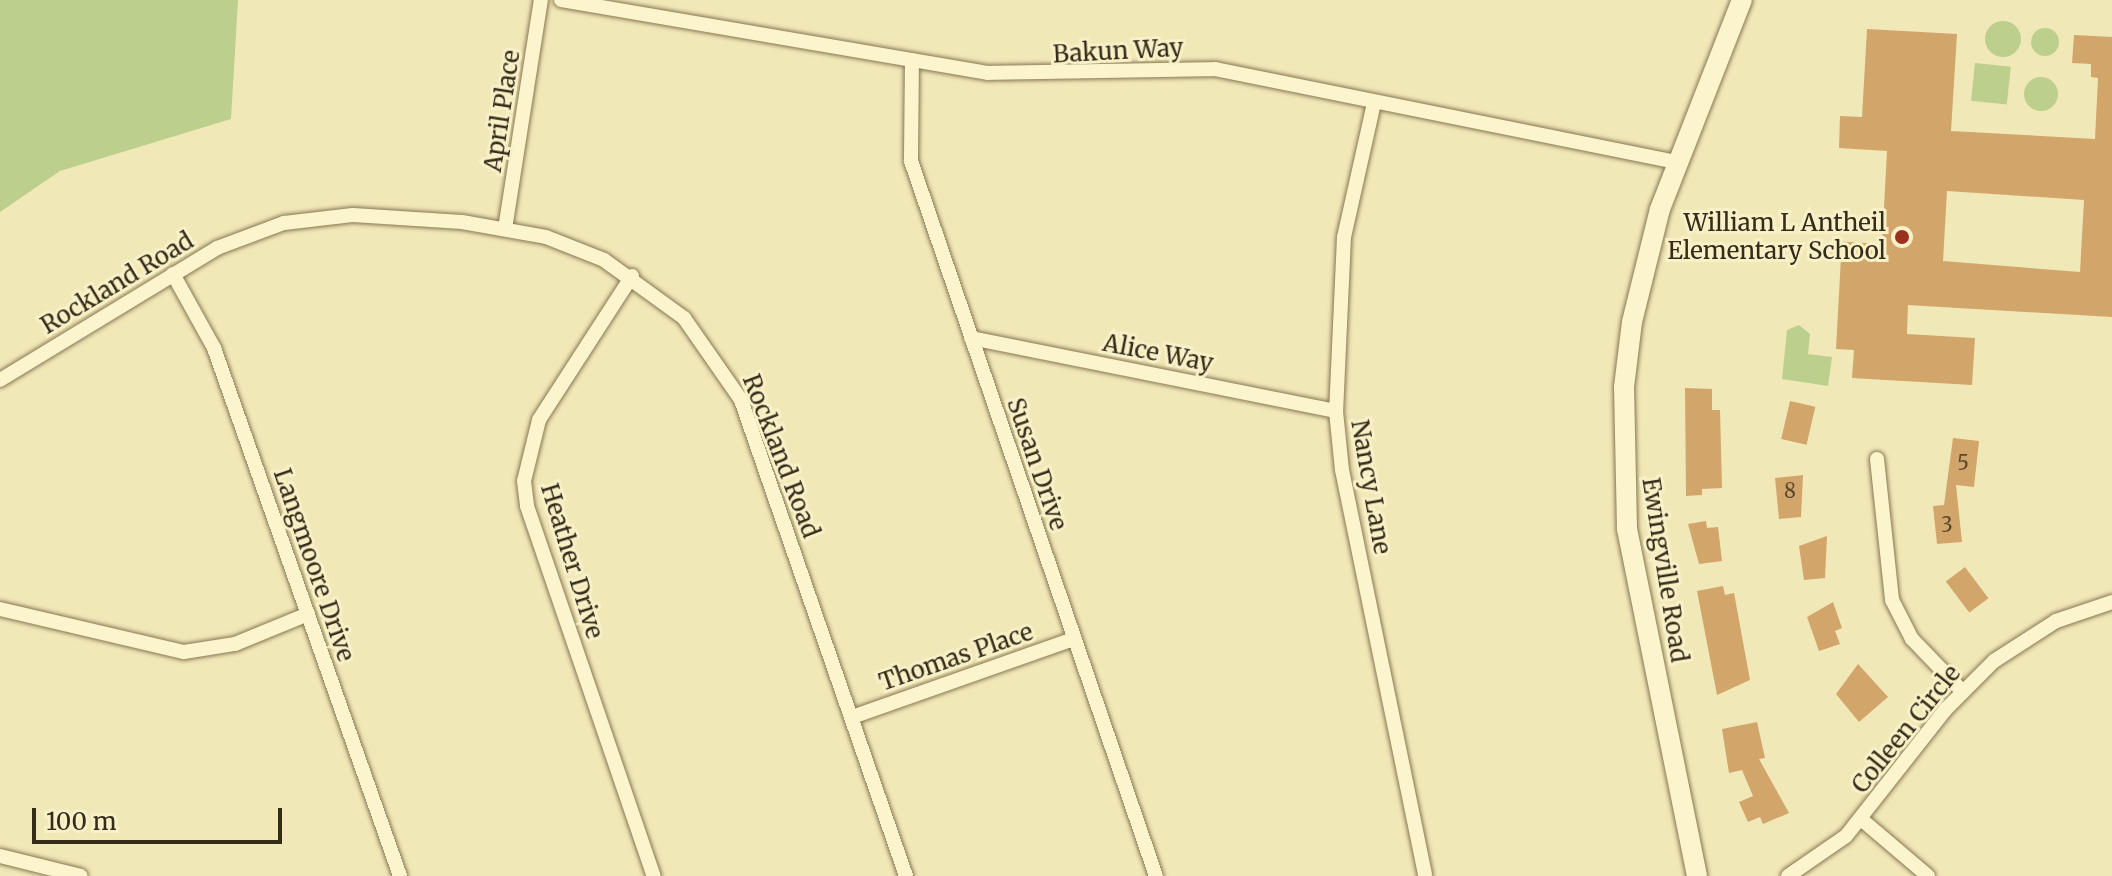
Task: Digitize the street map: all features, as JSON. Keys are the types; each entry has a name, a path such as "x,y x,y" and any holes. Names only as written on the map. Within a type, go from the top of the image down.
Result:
{"main road":[{"name":"Ewingville Road","path":"1697,876 1637,593 1623,478 1632,322 1675,162 1742,0"}],"street":[{"name":"April Place","path":"505,229 541,0"},
{"name":"Bakun Way","path":"561,0 1026,77 1215,69 1675,162"},
{"name":"Susan Drive","path":"912,60 911,161 1156,876"},
{"name":"Nancy Lane","path":"1374,103 1342,250 1336,411 1342,470 1425,876"},
{"name":"Rockland Road","path":"0,380 173,274 250,234 319,217 408,217 505,229 576,247 632,276 684,318 741,400 906,876"},
{"name":"Langmoore Drive","path":"173,274 214,348 400,876"},
{"name":"Heather Drive","path":"632,276 539,420 524,481 527,506 654,876"},
{"name":"Alice Way","path":"971,338 1336,411"},
{"path":"1877,459 1896,610 1912,639 1962,691"},
{"name":"Colleen Circle","path":"1788,876 1821,857 1861,819 1962,691 2024,639 2112,602"},
{"path":"0,609 184,652 235,644 308,614"},
{"name":"Thomas Place","path":"852,717 1074,639"},
{"name":"Colleen Circle","path":"1861,819 1928,876"},
{"path":"0,856 81,876"}],"green space":[{"path":"0,0 238,0 231,119 60,171 0,212"},
{"path":"2003,21 2015,27 2021,39 2015,51 2003,57 1991,51 1985,39 1991,27"},
{"path":"2045,28 2055,32 2059,42 2055,52 2045,56 2035,52 2031,42 2035,32"},
{"path":"1975,63 2011,67 2007,105 1971,101"},
{"path":"2041,77 2053,82 2058,94 2053,106 2041,111 2029,106 2024,94 2029,82"},
{"path":"1799,325 1810,334 1808,354 1832,357 1828,386 1782,379 1787,330"}],"building":[{"path":"1867,29 1957,34 1951,131 2095,139 2098,78 2091,77 2091,64 2072,63 2074,35 2112,37 2112,317 1908,305 1907,334 1975,338 1972,385 1852,378 1854,350 1836,349 1841,257 1831,257 1832,241 1882,244 1887,151 1839,148 1840,116 1862,117","holes":["1947,191 2084,200 2080,272 1943,261"]},
{"path":"1685,388 1712,389 1712,410 1720,410 1722,488 1702,489 1702,495 1686,496"},
{"path":"1790,401 1815,407 1807,445 1781,439"},
{"path":"1953,438 1979,441 1974,487 1956,485 1962,542 1937,544 1933,506 1944,505"},
{"path":"1803,475 1801,517 1779,519 1775,478"},
{"path":"1706,521 1707,528 1718,527 1722,561 1699,564 1688,524"},
{"path":"1827,536 1825,578 1804,580 1799,546"},
{"path":"1965,567 1988,598 1969,613 1946,581"},
{"path":"1723,586 1725,595 1734,593 1750,680 1717,695 1697,591"},
{"path":"1833,602 1842,628 1835,631 1840,644 1819,651 1807,617"},
{"path":"1858,664 1888,697 1859,722 1836,694"},
{"path":"1757,722 1765,758 1759,759 1789,813 1763,824 1760,817 1748,822 1739,802 1753,796 1742,770 1729,773 1722,729"}],"place":[{"name":"William L Antheil Elementary School","path":"1902,237"}]}
